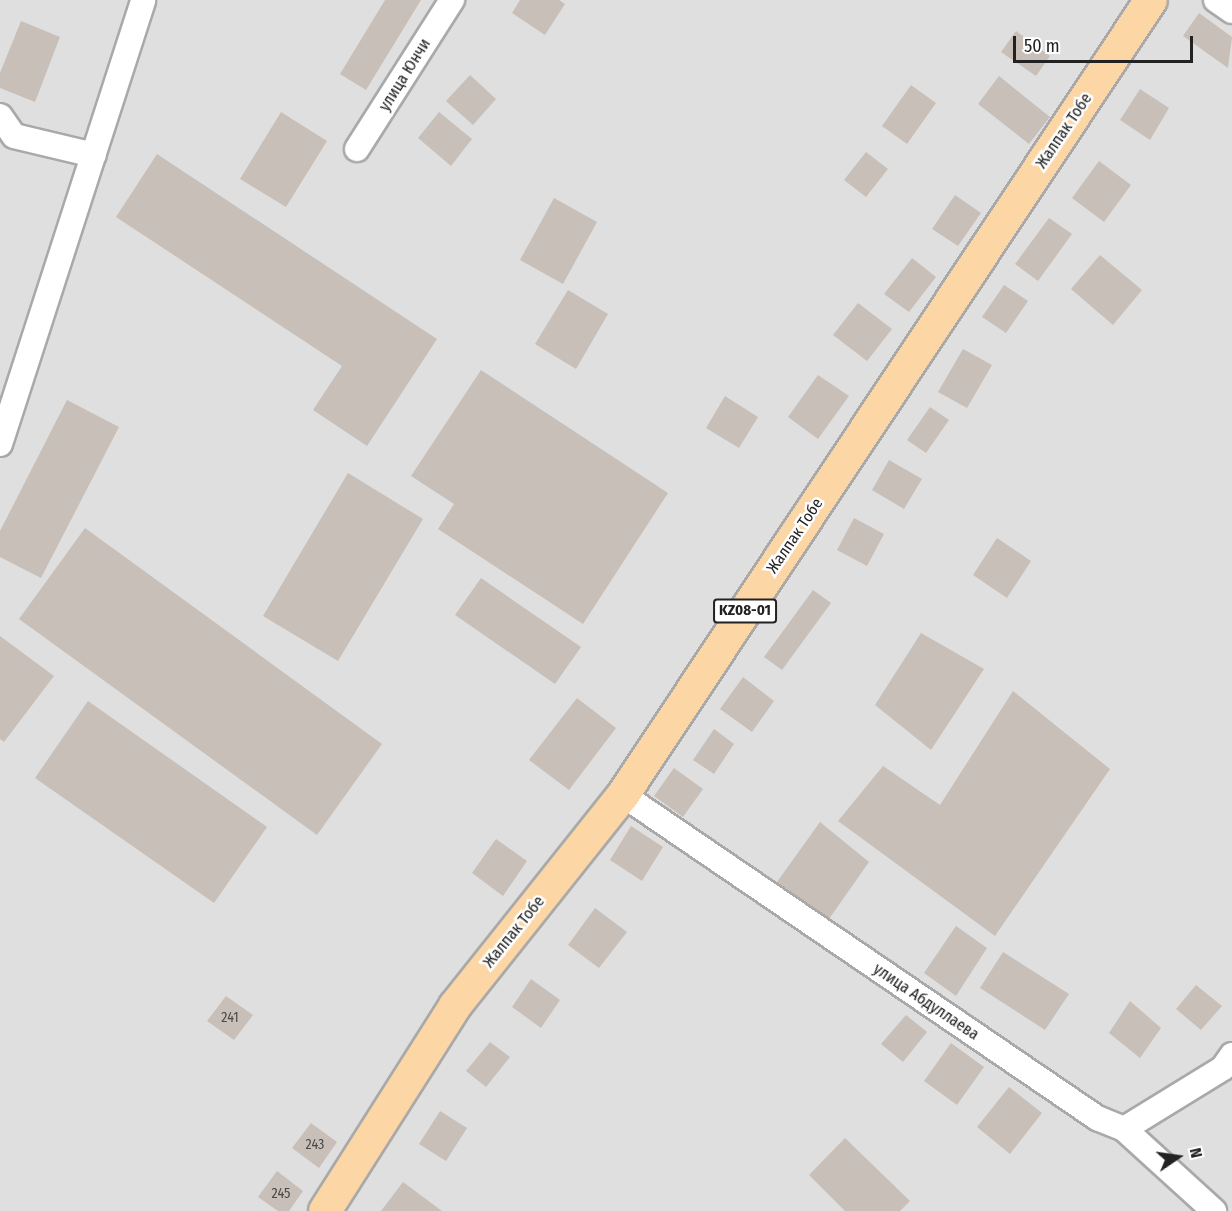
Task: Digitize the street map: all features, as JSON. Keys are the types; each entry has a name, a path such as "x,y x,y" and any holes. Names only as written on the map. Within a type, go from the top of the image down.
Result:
{"main road":[{"name":"Жалпак Тобе","path":"325,1211 455,1006 623,795 1151,0"}],"street":[{"path":"0,444 143,0"},
{"name":"улица Юнчи","path":"357,149 452,0"},
{"path":"1216,0 1232,11"},
{"path":"0,116 14,136 94,155"},
{"name":"улица Абдуллаева","path":"623,795 1097,1118 1124,1129 1214,1211"},
{"path":"1124,1129 1223,1068 1232,1055"}],"shaded area":[{"path":"0,0 1232,0 1232,1211 0,1211"}],"building":[{"path":"385,0 421,0 366,90 340,74"},
{"path":"520,0 559,0 565,4 545,35 512,13"},
{"path":"1199,13 1232,37 1228,68 1183,36"},
{"path":"21,21 60,37 35,102 0,88 0,73"},
{"path":"1016,31 1050,56 1036,76 1001,52"},
{"path":"470,75 496,99 473,125 446,101"},
{"path":"999,76 1050,117 1029,144 978,104"},
{"path":"911,85 936,103 907,144 882,126"},
{"path":"1140,89 1169,108 1150,140 1120,120"},
{"path":"281,112 327,141 286,207 240,179"},
{"path":"439,112 472,139 451,166 418,138"},
{"path":"866,152 888,169 866,197 844,180"},
{"path":"157,154 437,339 367,446 313,410 342,366 116,217"},
{"path":"1099,161 1131,185 1104,222 1072,198"},
{"path":"955,195 981,213 958,246 932,229"},
{"path":"554,198 597,222 563,284 520,260"},
{"path":"1049,218 1072,234 1038,281 1015,264"},
{"path":"1100,255 1142,290 1113,325 1071,289"},
{"path":"912,258 936,277 909,312 884,294"},
{"path":"1004,285 1028,301 1006,333 982,317"},
{"path":"568,290 608,314 576,369 535,344"},
{"path":"858,303 892,329 867,361 833,335"},
{"path":"963,349 992,365 967,408 938,392"},
{"path":"481,370 668,493 583,624 438,529 454,504 411,476"},
{"path":"818,375 849,396 818,439 788,417"},
{"path":"725,396 758,417 739,448 706,428"},
{"path":"67,400 119,427 41,578 0,557 0,531"},
{"path":"930,407 949,420 926,453 907,440"},
{"path":"889,460 922,479 904,509 872,490"},
{"path":"348,473 423,519 338,661 263,616"},
{"path":"854,518 884,534 867,566 837,550"},
{"path":"85,528 382,744 317,835 19,619"},
{"path":"997,538 1031,561 1007,598 973,575"},
{"path":"481,578 581,647 555,684 455,615"},
{"path":"813,590 831,603 782,670 764,657"},
{"path":"921,633 984,669 931,750 875,705"},
{"path":"0,636 54,676 4,742 0,739"},
{"path":"743,677 774,701 752,732 720,709"},
{"path":"1013,691 1110,769 995,936 838,821 883,766 940,805"},
{"path":"577,698 616,728 569,790 529,760"},
{"path":"88,701 267,827 214,903 35,778"},
{"path":"714,729 734,744 714,774 693,760"},
{"path":"674,768 703,789 683,817 654,796"},
{"path":"820,822 869,862 829,919 777,882"},
{"path":"631,826 663,847 642,881 610,860"},
{"path":"496,839 527,861 503,896 472,873"},
{"path":"595,908 627,932 599,968 568,945"},
{"path":"956,926 987,948 956,996 924,973"},
{"path":"1003,952 1069,994 1045,1030 980,988"},
{"path":"531,979 560,1000 541,1028 512,1007"},
{"path":"1196,985 1222,1006 1201,1030 1176,1009"},
{"path":"226,996 253,1015 234,1040 207,1021"},
{"path":"1130,1001 1161,1028 1140,1058 1109,1033"},
{"path":"906,1015 927,1032 903,1062 881,1044"},
{"path":"490,1042 510,1057 486,1087 466,1071"},
{"path":"951,1043 984,1067 957,1105 924,1081"},
{"path":"1009,1087 1042,1113 1010,1154 977,1127"},
{"path":"440,1111 467,1128 446,1161 419,1144"},
{"path":"311,1123 337,1142 319,1168 292,1148"},
{"path":"845,1138 910,1201 900,1211 845,1211 809,1175"},
{"path":"277,1171 303,1191 289,1211 278,1211 258,1197"},
{"path":"403,1182 442,1211 381,1211"}]}
